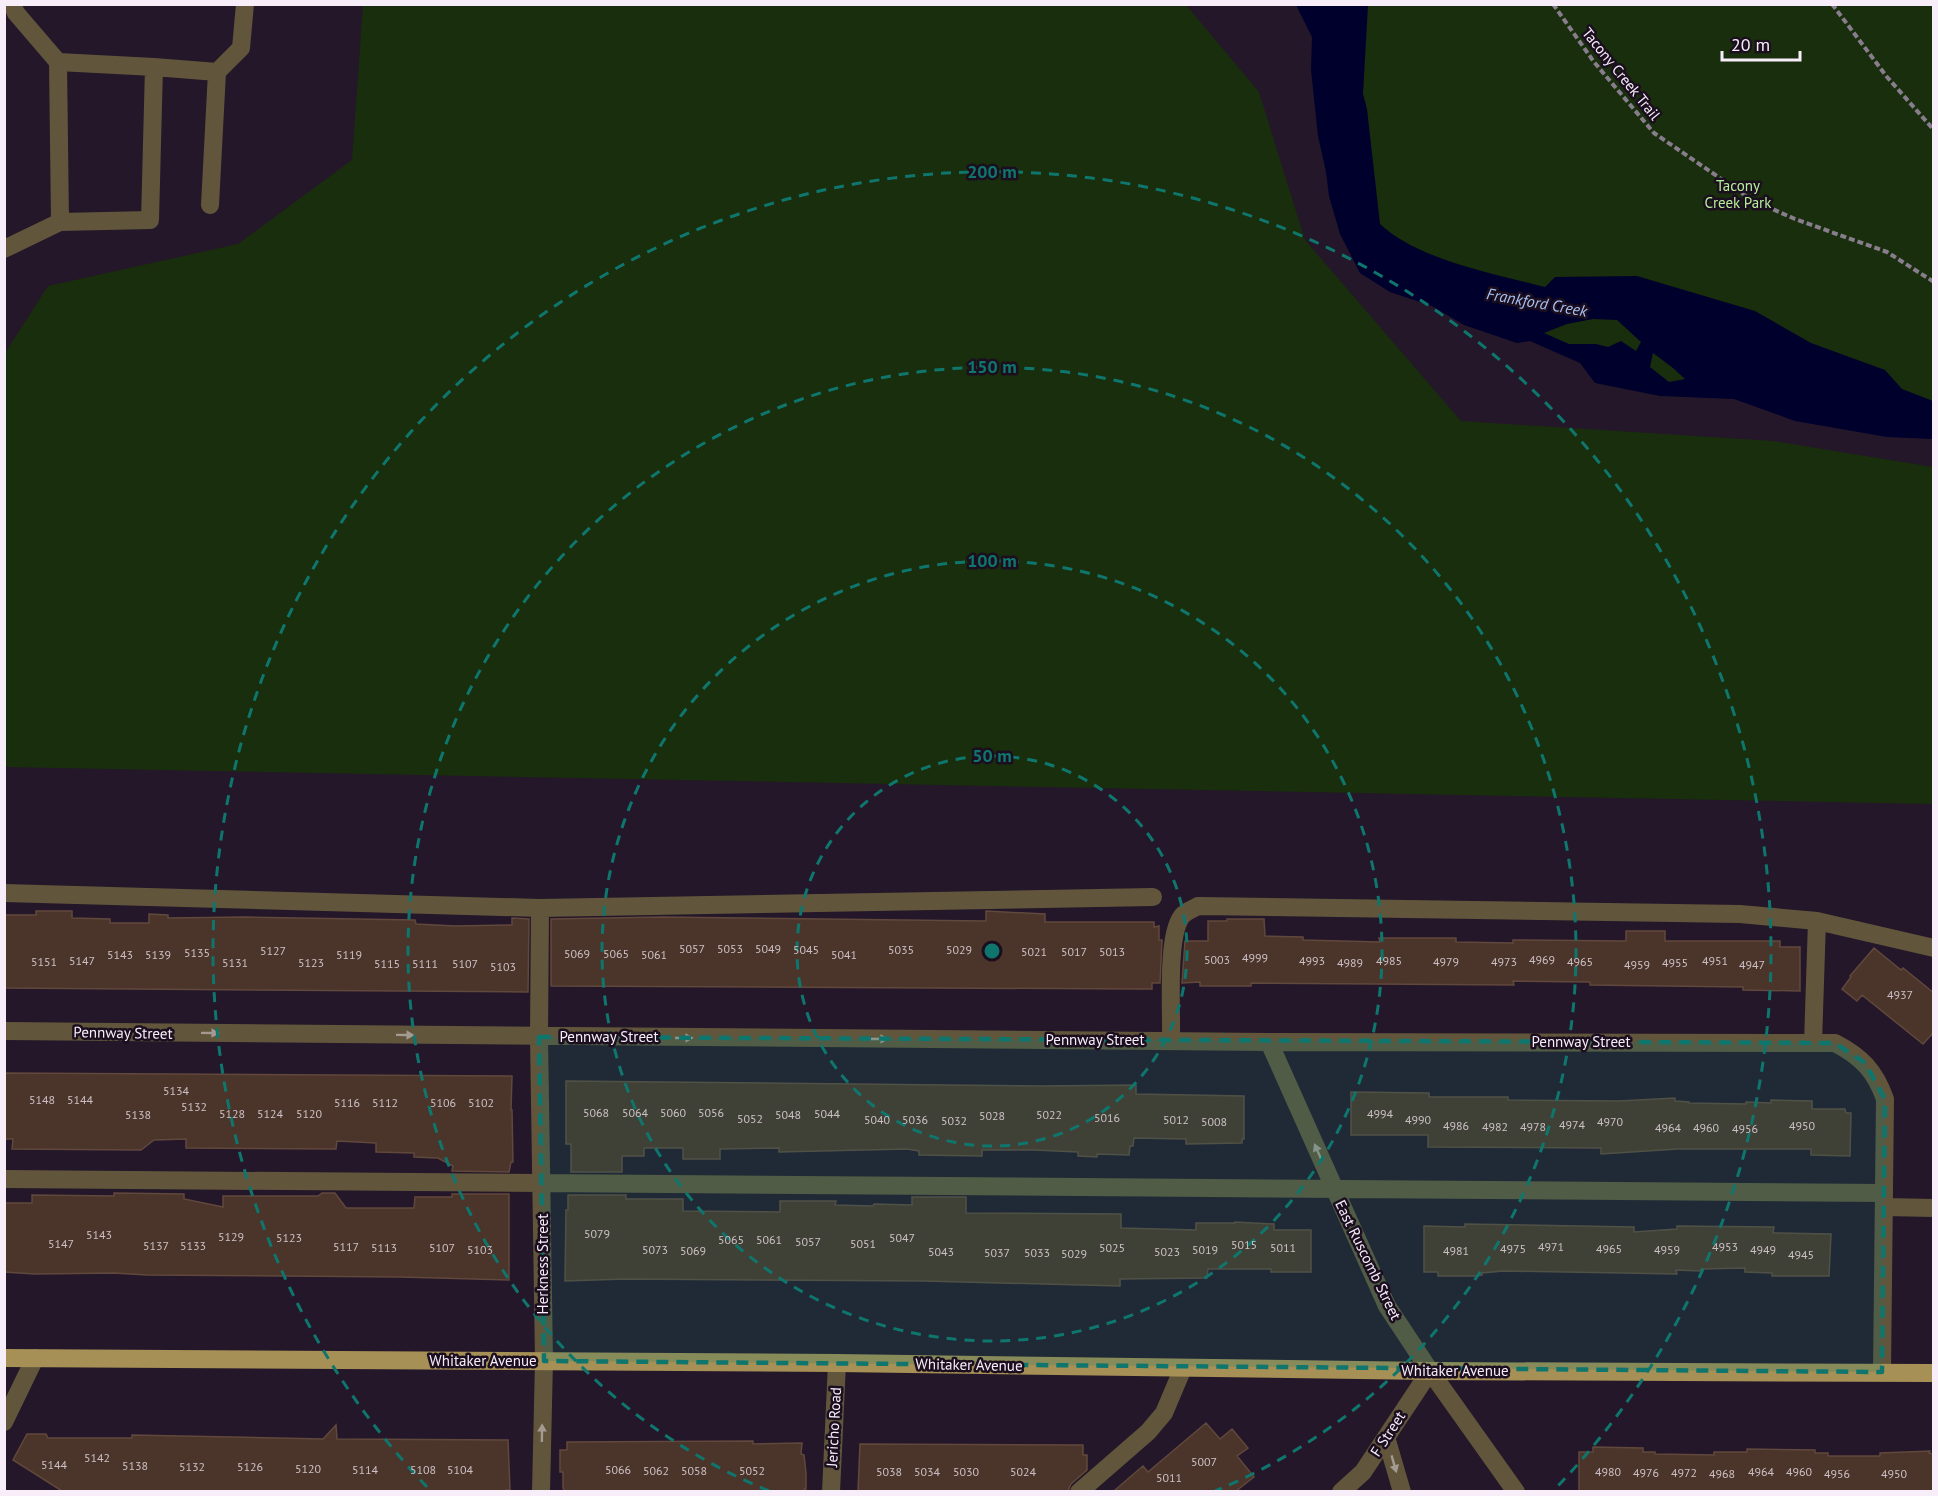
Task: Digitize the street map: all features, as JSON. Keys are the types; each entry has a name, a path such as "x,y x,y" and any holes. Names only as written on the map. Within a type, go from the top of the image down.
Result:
{"main road":[{"name":"Whitaker Avenue","path":"4,1358 837,1362 1430,1371 1934,1372"}],"street":[{"path":"12,4 16,13 58,62 60,222"},
{"path":"210,205 217,72 241,48 245,4"},
{"path":"58,62 217,72"},
{"path":"4,249 60,222 150,220 154,68"},
{"path":"4,893 540,908 1153,897"},
{"path":"1171,1041 1175,929 1183,914 1198,906 1729,914 1818,921 1934,948"},
{"name":"Herkness Street","path":"540,908 539,1037 544,1361 541,1491"},
{"path":"1813,1043 1818,921"},
{"name":"Pennway Street","path":"4,1031 1269,1042 1835,1043 1864,1063 1878,1081 1885,1099 1882,1372"},
{"name":"East Ruscomb Street","path":"1269,1042 1387,1306 1430,1371 1516,1491"},
{"path":"4,1179 1334,1187 1884,1200 1934,1208"},
{"path":"4,1422 35,1358"},
{"name":"Jericho Road","path":"831,1491 837,1362"},
{"path":"1080,1491 1148,1432 1164,1413 1183,1368"},
{"name":"F Street","path":"1341,1491 1363,1472 1430,1371"},
{"path":"1386,1437 1402,1491"}],"path":[{"name":"Tacony Creek Trail","path":"1552,4 1593,62 1653,133 1752,200 1795,219 1887,252 1934,282"},
{"path":"1832,4 1887,77 1934,130"}],"highlighted area":[{"path":"539,1037 1835,1043 1865,1063 1885,1099 1882,1372 544,1361"}],"green space":[{"path":"363,5 1186,5 1259,92 1305,240 1461,421 1773,441 1933,467 1933,804 5,767 5,353 48,286 238,244 352,160"},
{"name":"Tacony Creek Park","path":"1323,5 1933,5 1933,433 1648,383 1367,260"}],"water":[{"name":"Frankford Creek","path":"1296,5 1368,5 1363,94 1367,109 1380,224 1396,237 1458,264 1545,287 1555,277 1637,276 1755,311 1811,343 1885,370 1902,389 1933,401 1933,439 1887,437 1795,421 1734,399 1660,396 1595,383 1580,363 1530,341 1517,343 1464,325 1432,306 1390,292 1360,273 1340,234 1329,196 1318,136 1311,70 1312,37","holes":["1593,319 1617,320 1641,342 1636,351 1621,341 1608,347 1596,344 1569,344 1544,333 1567,324","1653,353 1673,368 1685,379 1669,382 1650,367"]}],"building":[{"path":"36,911 72,911 72,918 110,919 110,923 149,923 149,914 168,915 168,918 415,920 416,924 455,926 512,925 512,918 529,919 528,992 4,988 4,915 36,915"},
{"path":"986,911 1045,914 1045,922 1154,922 1154,927 1159,926 1159,940 1162,940 1160,983 1152,983 1152,989 551,986 551,919 662,917 986,921"},
{"path":"1227,919 1264,919 1265,936 1303,937 1303,940 1380,942 1379,938 1456,938 1456,942 1626,941 1626,931 1665,931 1665,941 1780,941 1780,947 1800,947 1800,991 1743,990 1743,987 1590,985 1590,982 1513,981 1514,985 1251,983 1251,986 1200,986 1200,982 1182,983 1185,941 1208,941 1208,921 1227,921"},
{"path":"1874,948 1934,993 1934,1032 1923,1044 1862,995 1857,1001 1842,989"},
{"path":"4,1073 512,1076 513,1162 511,1162 509,1172 452,1171 453,1166 438,1158 414,1157 414,1153 376,1152 376,1143 337,1141 336,1149 186,1148 186,1139 154,1140 141,1150 12,1149 13,1139 4,1139"},
{"path":"566,1081 1136,1085 1136,1094 1244,1096 1244,1139 1242,1143 1186,1144 1186,1139 1134,1138 1129,1155 1097,1154 1097,1157 1078,1156 1078,1152 1034,1150 982,1150 982,1156 919,1155 919,1151 907,1149 779,1152 779,1148 720,1149 720,1159 683,1159 683,1148 644,1148 644,1156 622,1156 622,1172 571,1172 571,1144 566,1144"},
{"path":"1351,1092 1429,1093 1429,1097 1508,1097 1508,1100 1619,1101 1675,1098 1675,1101 1689,1103 1746,1104 1746,1102 1771,1103 1771,1100 1812,1101 1812,1109 1845,1109 1846,1113 1851,1113 1850,1156 1811,1155 1811,1149 1678,1149 1601,1154 1601,1148 1428,1147 1428,1135 1351,1135"},
{"path":"114,1193 184,1194 184,1199 223,1207 223,1196 318,1196 322,1193 335,1193 346,1208 414,1208 415,1197 452,1197 452,1194 509,1194 509,1280 4,1272 4,1203 32,1203 32,1195 114,1196"},
{"path":"568,1195 626,1195 626,1199 683,1199 683,1211 780,1212 780,1201 836,1201 835,1205 873,1206 874,1204 912,1205 912,1197 966,1197 966,1213 1121,1214 1121,1228 1196,1230 1196,1223 1274,1224 1274,1230 1311,1230 1311,1272 1271,1272 1271,1269 1208,1269 1207,1278 1120,1279 1120,1286 925,1281 625,1279 565,1281"},
{"path":"1465,1224 1634,1227 1634,1232 1677,1229 1677,1226 1774,1227 1773,1233 1831,1234 1829,1276 1772,1276 1772,1273 1745,1272 1745,1268 1676,1270 1677,1274 1503,1271 1482,1273 1476,1276 1438,1276 1438,1272 1424,1272 1424,1226 1465,1227"},
{"path":"1206,1423 1220,1439 1232,1429 1248,1448 1237,1456 1254,1477 1236,1491 1114,1491 1143,1466 1148,1472"},
{"path":"336,1425 337,1439 508,1440 510,1490 62,1491 13,1460 27,1434 46,1434 48,1438 132,1438 132,1435 323,1439"},
{"path":"753,1441 753,1444 802,1443 801,1454 804,1455 806,1489 804,1491 565,1491 563,1488 560,1450 567,1450 567,1442"},
{"path":"860,1444 1083,1445 1083,1455 1087,1455 1087,1470 1071,1484 1068,1491 858,1491"},
{"path":"1593,1447 1643,1448 1643,1452 1655,1452 1655,1454 1714,1455 1714,1452 1747,1452 1747,1449 1815,1450 1815,1453 1828,1453 1828,1456 1880,1456 1880,1453 1930,1451 1929,1453 1934,1454 1934,1491 1579,1491 1579,1452 1593,1452"}]}
